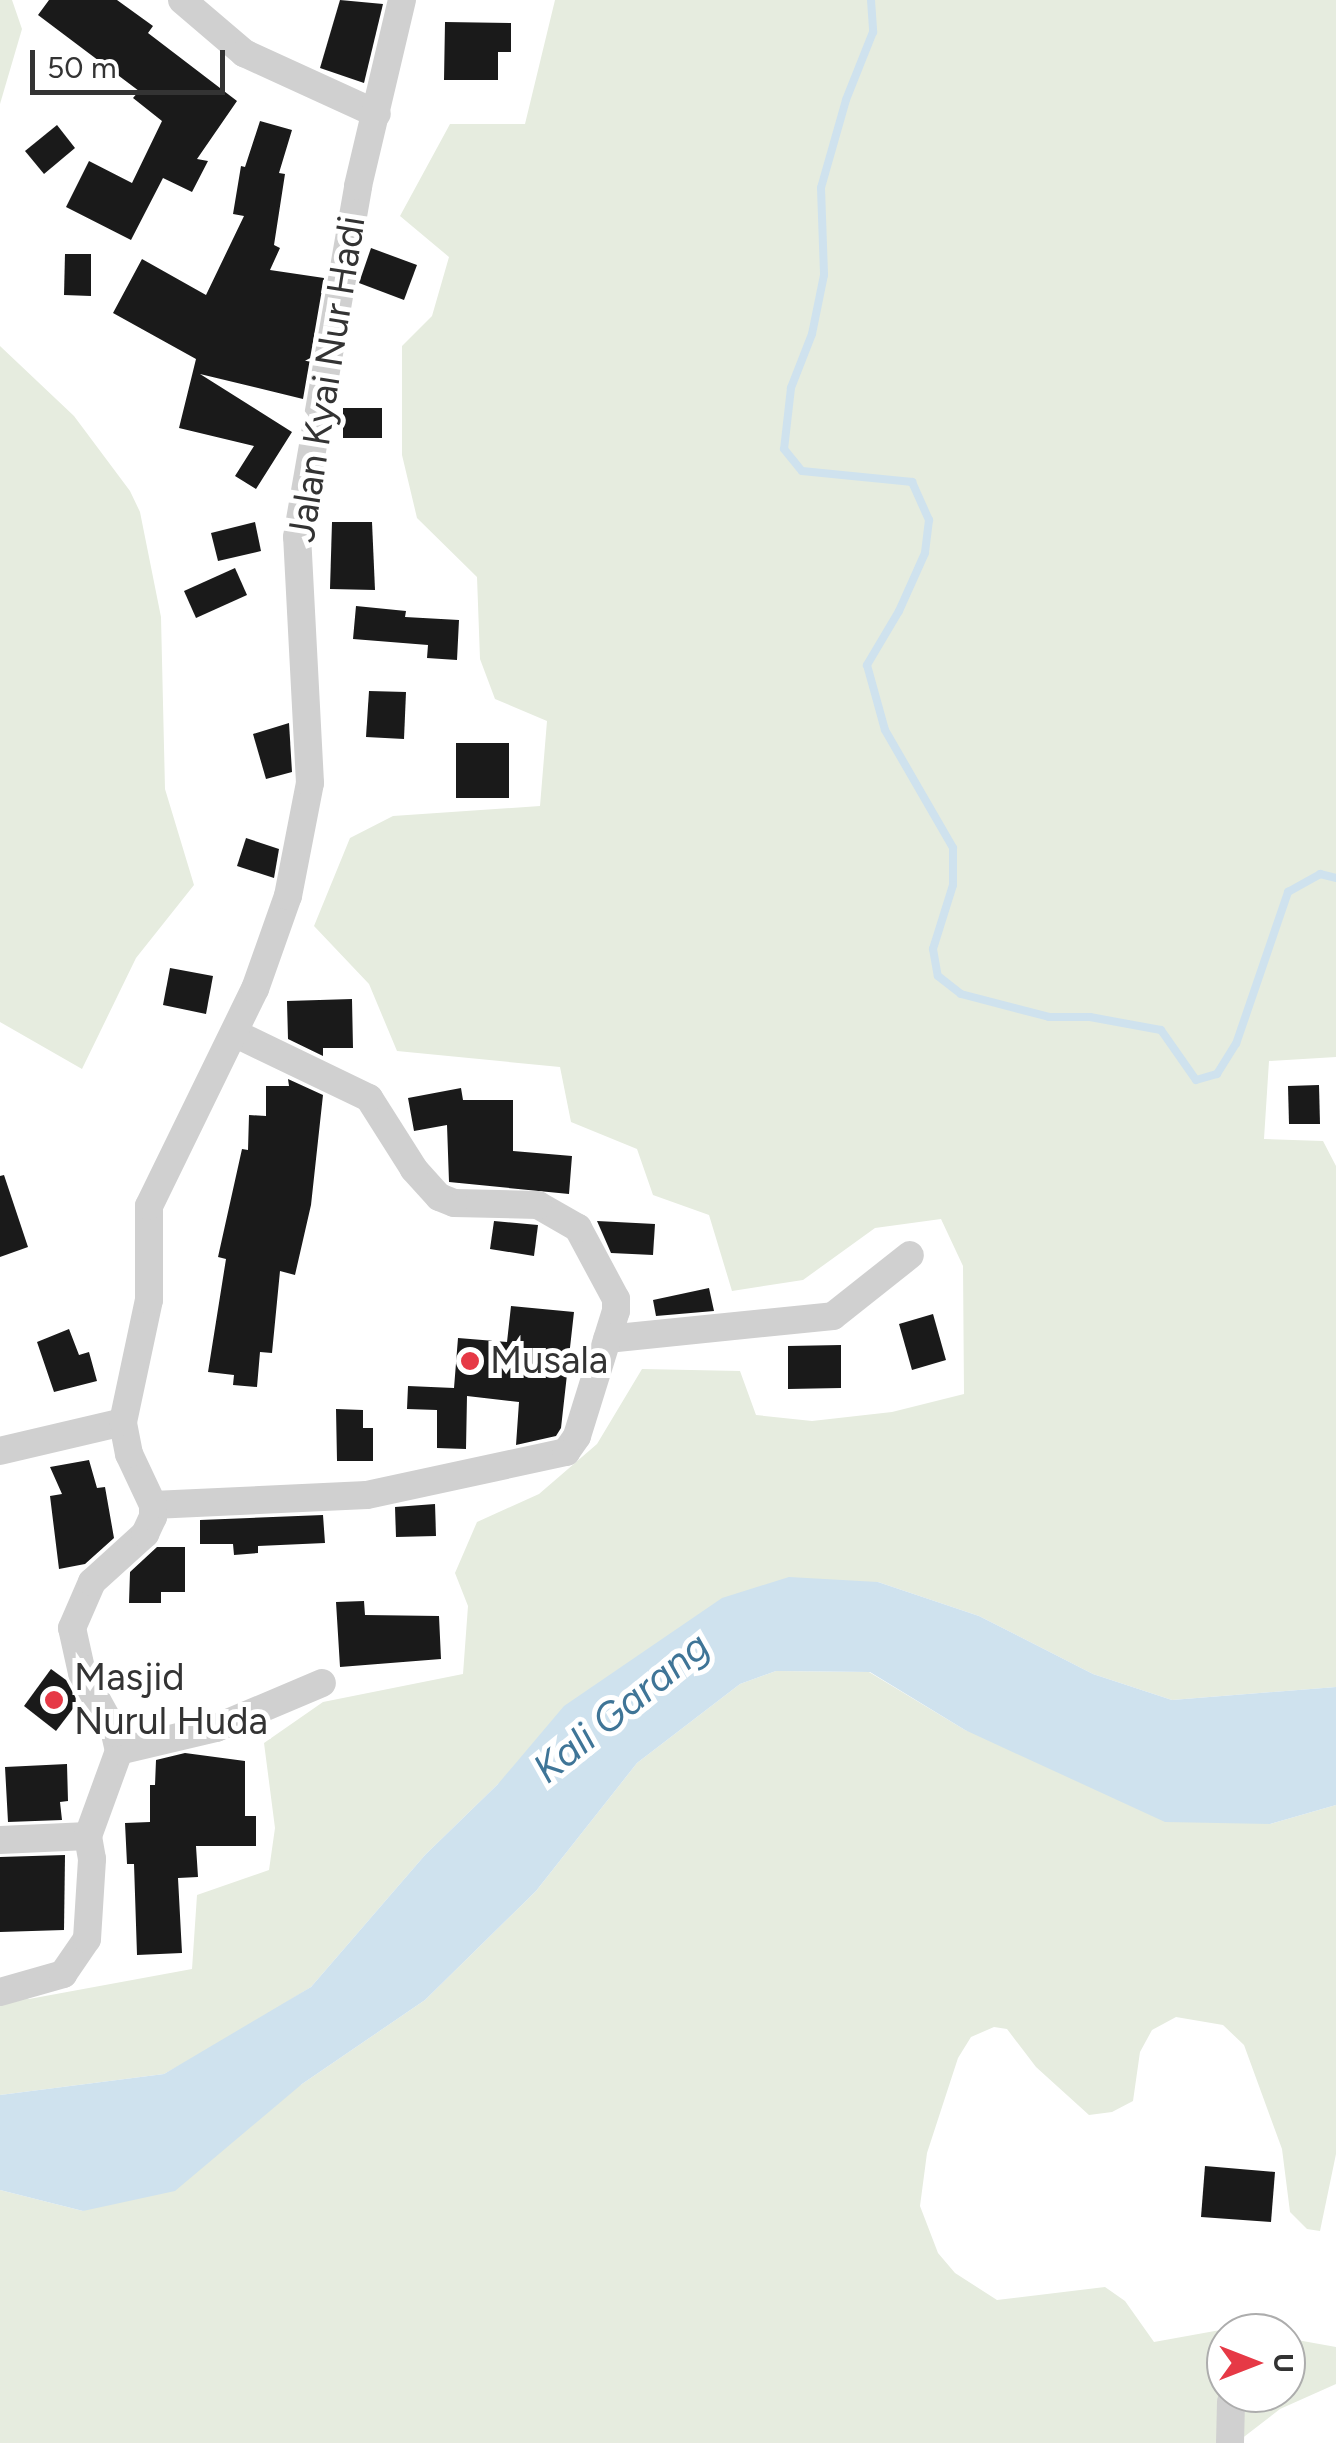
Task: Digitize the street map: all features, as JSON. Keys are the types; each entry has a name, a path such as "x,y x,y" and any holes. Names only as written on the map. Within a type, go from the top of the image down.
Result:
{"street":[{"path":"182,0 244,53 377,114"},
{"name":"Jalan Kyai Nur Hadi","path":"152,1505 129,1454 123,1422 149,1300 149,1206 234,1033 288,896 310,783 297,537 358,186 402,0"},
{"path":"0,1992 63,1974 87,1939 92,1860 88,1836 119,1751 115,1733 82,1672 72,1628 92,1582 145,1534 152,1505 366,1495 558,1455 576,1436 607,1339 616,1299 578,1228 538,1205 454,1203 439,1198 414,1169 369,1098 234,1033"},
{"path":"607,1339 832,1316 910,1254"},
{"path":"0,1451 123,1422"},
{"path":"119,1751 216,1728 322,1683"},
{"path":"0,1840 88,1836"},
{"path":"1230,2413 1230,2443"}],"shaded area":[{"path":"0,0 12,0 22,29 0,104"},
{"path":"555,0 1336,0 1336,1057 1269,1061 1264,1139 1323,1141 1336,1166 1336,1687 1172,1700 1093,1674 979,1616 878,1582 498,1784 425,1855 311,1987 222,2042 164,2074 0,2095 0,1984 29,1999 192,1969 197,1895 269,1870 275,1828 264,1743 323,1702 463,1674 468,1606 455,1573 477,1522 539,1494 597,1444 642,1369 740,1371 756,1415 812,1421 892,1412 964,1394 963,1266 941,1219 875,1228 803,1280 732,1291 709,1215 653,1195 637,1149 571,1122 560,1067 397,1051 369,984 314,926 350,838 393,816 540,806 547,721 495,699 480,659 477,577 417,518 402,455 402,346 432,316 449,257 400,216 450,124 525,124"},
{"path":"0,346 74,416 130,491 140,512 161,617 165,789 194,885 136,958 82,1069 0,1022"},
{"path":"776,1671 869,1672 965,1730 1270,1824 1336,1805 1336,2154 1320,2231 1307,2229 1290,2212 1282,2149 1244,2045 1223,2025 1176,2017 1152,2030 1140,2052 1133,2101 1112,2112 1089,2115 1036,2067 1007,2029 994,2027 971,2037 958,2058 927,2153 920,2206 938,2253 955,2273 997,2300 1105,2287 1125,2301 1154,2342 1206,2333 1206,2413 1275,2413 1236,2443 0,2443 0,2190 83,2211 302,2084 425,2000 536,1891 637,1763 740,1684"},
{"path":"1306,2342 1336,2347 1336,2384 1306,2397"}],"water":[{"name":"Kali Garang","path":"789,1577 878,1582 979,1616 1093,1674 1172,1700 1336,1687 1336,1805 1270,1824 1165,1822 965,1730 870,1672 776,1671 740,1684 637,1763 536,1891 425,2000 302,2084 175,2191 83,2211 0,2190 0,2095 164,2074 311,1987 425,1855 498,1784 564,1706 722,1598"}],"building":[{"path":"49,0 117,0 153,26 148,33 237,101 197,159 208,161 192,192 163,178 131,240 66,207 89,161 132,183 162,121 133,98 139,91 38,15"},
{"path":"340,0 383,4 364,83 320,68"},
{"path":"445,22 511,23 511,52 498,52 498,80 444,80"},
{"path":"260,121 292,130 279,173 285,174 274,245 280,248 270,270 324,278 303,399 200,374 292,432 256,489 235,476 254,446 179,428 196,359 113,313 142,259 206,295 244,216 233,214 241,166 245,167"},
{"path":"57,125 75,148 44,174 25,151"},
{"path":"371,248 417,265 404,300 359,283"},
{"path":"65,254 91,254 91,296 64,295"},
{"path":"343,408 382,408 382,438 343,438"},
{"path":"255,522 261,551 218,561 211,533"},
{"path":"332,522 372,522 375,590 330,589"},
{"path":"235,568 247,595 196,618 184,591"},
{"path":"356,606 406,611 405,617 459,620 457,660 427,658 428,645 353,639"},
{"path":"369,691 406,692 404,739 366,737"},
{"path":"289,723 292,772 266,779 253,734"},
{"path":"456,743 509,743 509,798 456,798"},
{"path":"246,838 279,849 274,878 237,866"},
{"path":"170,968 213,976 206,1014 163,1005"},
{"path":"352,999 353,1048 323,1048 323,1056 288,1039 287,1001"},
{"path":"288,1079 323,1095 311,1205 295,1275 280,1271 272,1353 260,1352 257,1387 233,1385 234,1375 208,1372 226,1259 218,1257 242,1149 248,1150 249,1115 266,1116 266,1086 289,1086"},
{"path":"1319,1085 1320,1124 1289,1124 1288,1086"},
{"path":"461,1088 463,1100 513,1100 513,1151 572,1156 569,1194 449,1182 447,1125 414,1131 408,1098"},
{"path":"4,1175 28,1247 0,1257 0,1176"},
{"path":"494,1221 538,1225 534,1256 490,1249"},
{"path":"597,1221 655,1224 653,1255 611,1253"},
{"path":"709,1288 714,1311 656,1316 653,1300"},
{"path":"511,1306 574,1312 561,1428 556,1436 516,1445 519,1402 467,1396 466,1449 437,1448 437,1410 407,1409 408,1386 454,1388 458,1338 507,1342"},
{"path":"933,1314 946,1360 912,1370 899,1324"},
{"path":"69,1329 79,1355 89,1352 97,1381 54,1392 37,1342"},
{"path":"841,1345 841,1388 788,1389 788,1346"},
{"path":"336,1409 363,1410 363,1428 373,1428 373,1461 337,1461"},
{"path":"89,1460 97,1488 105,1487 114,1538 85,1564 59,1569 50,1496 62,1494 50,1467"},
{"path":"435,1504 436,1536 396,1537 395,1507"},
{"path":"323,1515 325,1543 258,1546 258,1553 234,1555 233,1544 200,1544 200,1520"},
{"path":"157,1547 185,1547 185,1592 161,1592 161,1603 129,1603 130,1572"},
{"path":"364,1601 365,1615 439,1616 441,1659 340,1667 336,1602"},
{"name":"Masjid Nurul Huda","path":"51,1669 66,1680 78,1702 56,1731 24,1706"},
{"path":"185,1753 245,1761 245,1816 256,1816 256,1846 196,1846 198,1877 178,1878 182,1953 137,1955 134,1864 127,1864 125,1823 150,1822 150,1785 155,1785 156,1760"},
{"path":"67,1764 68,1801 60,1802 62,1820 8,1822 5,1767"},
{"path":"65,1855 64,1930 0,1932 0,1857"},
{"path":"1205,2166 1275,2172 1271,2222 1201,2217"}],"waterway":[{"path":"871,0 873,32 846,100 821,188 824,275 812,334 791,388 784,449 802,471 912,482 929,520 925,553 899,611 867,665 885,730 953,848 953,885 933,949 938,976 961,994 1049,1017 1090,1017 1161,1030 1196,1080 1217,1074 1236,1044 1288,892 1320,874 1336,878"}],"place":[{"name":"Musala","path":"470,1361"},
{"name":"Masjid Nurul Huda","path":"54,1700"}]}
